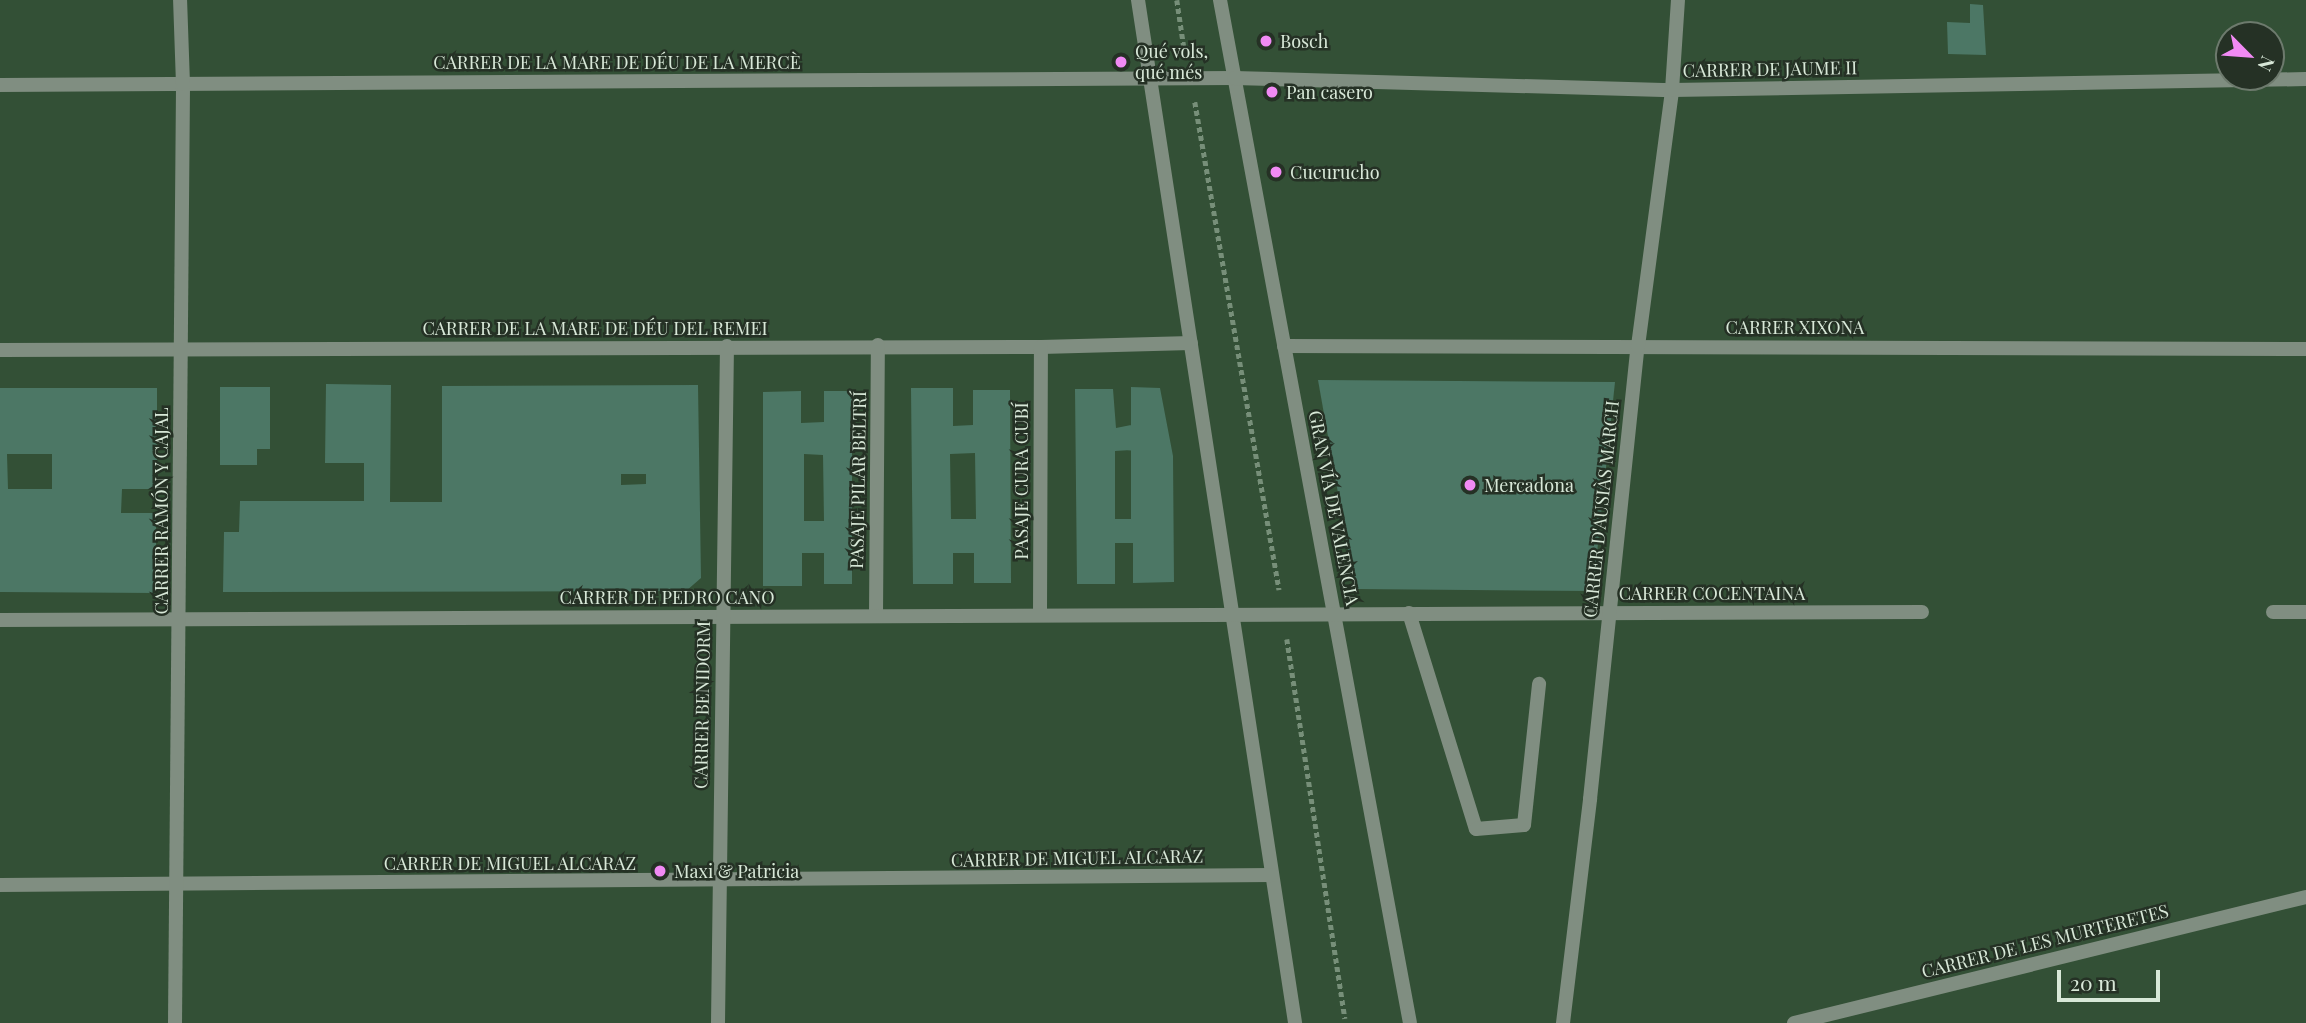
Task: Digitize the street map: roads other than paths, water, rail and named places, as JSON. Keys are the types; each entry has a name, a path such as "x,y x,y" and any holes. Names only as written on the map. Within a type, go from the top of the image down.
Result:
{"street":[{"name":"CARRER RAMÓN Y CAJAL","path":"175,1023 183,84 180,0"},
{"path":"1138,0 1295,1023"},
{"name":"GRAN VÍA DE VALENCIA","path":"1220,0 1410,1023"},
{"name":"CARRER D'AUSIÀS MARCH","path":"1563,1023 1638,345 1672,90 1678,0"},
{"name":"CARRER DE LA MARE DE DÉU DE LA MERCÈ","path":"0,85 1234,78"},
{"name":"CARRER DE JAUME II","path":"1234,78 1672,90 2306,79"},
{"name":"CARRER DE LA MARE DE DÉU DEL REMEI","path":"0,350 878,345 1041,347 1191,343"},
{"name":"PASAJE PILAR BELTRÍ","path":"876,615 878,345"},
{"name":"CARRER BENIDORM","path":"718,1023 727,346"},
{"name":"CARRER XIXONA","path":"1284,346 2306,349"},
{"name":"PASAJE CURA CUBÍ","path":"1040,614 1041,347"},
{"name":"CARRER COCENTAINA","path":"1334,613 1922,612"},
{"path":"2273,612 2306,612"},
{"name":"CARRER DE PEDRO CANO","path":"0,621 1334,613"},
{"path":"1409,613 1476,829 1524,825 1539,684"},
{"name":"CARRER DE MIGUEL ALCARAZ","path":"0,885 1272,875"},
{"name":"CARRER DE LES MURTERETES","path":"1794,1023 2306,897"}],"place":[{"name":"Bosch","path":"1266,41"},
{"name":"Qué vols, qué més","path":"1121,62"},
{"name":"Pan casero","path":"1272,92"},
{"name":"Cucurucho","path":"1276,172"},
{"name":"Mercadona","path":"1470,485"},
{"name":"Maxi & Patricia","path":"660,871"}]}
